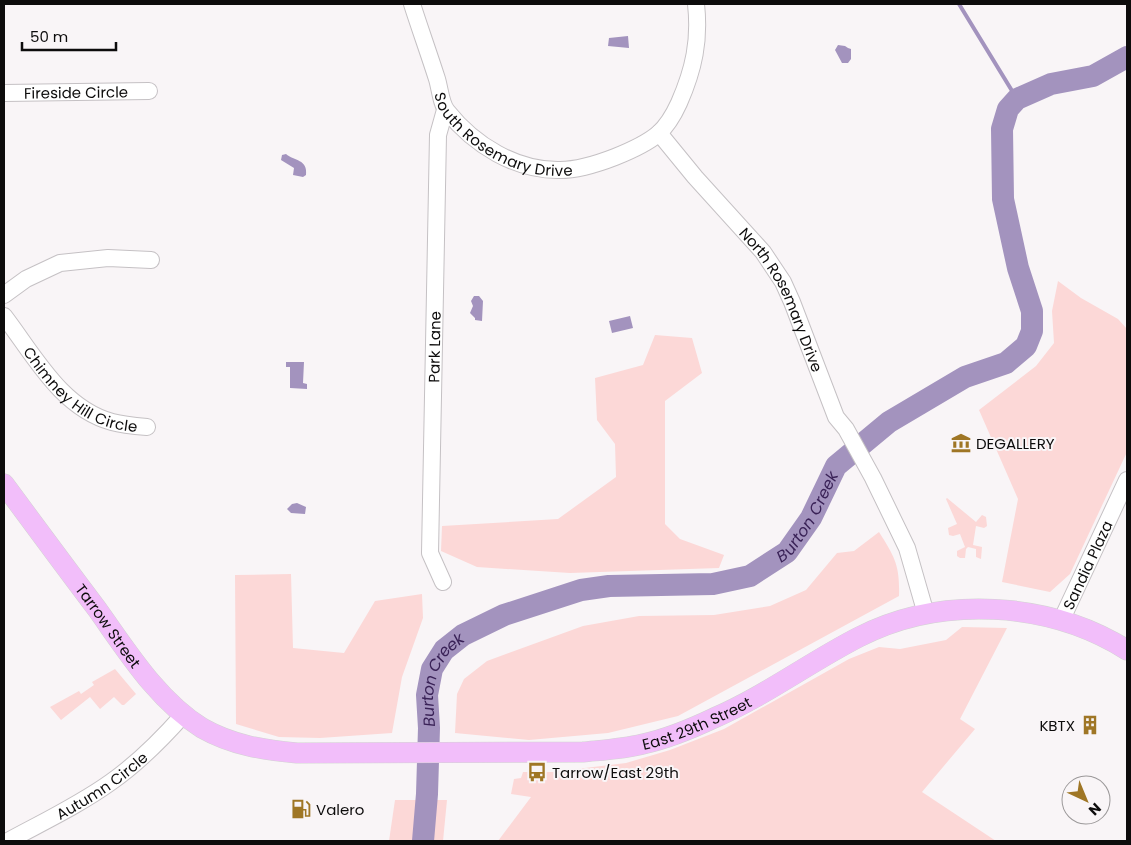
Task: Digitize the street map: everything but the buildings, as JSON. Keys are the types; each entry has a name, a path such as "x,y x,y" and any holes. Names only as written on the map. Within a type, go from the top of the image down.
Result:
{"main road":[{"name":"Tarrow Street","path":"4,484 127,651 168,701 208,731 237,743"},
{"name":"East 29th Street","path":"237,743 261,749 297,753 583,752 644,744 714,718 748,701 861,636 892,623 926,614 958,610 991,609 1029,614 1060,621 1095,633 1127,650"}],"street":[{"name":"South Rosemary Drive","path":"412,4 438,81 445,110 474,139 491,152 534,168 561,170 593,165 629,151 659,133"},
{"path":"659,133 674,114 690,77 698,32 696,4"},
{"name":"Fireside Circle","path":"4,93 149,92"},
{"name":"Park Lane","path":"443,582 430,553 438,134 445,110"},
{"name":"North Rosemary Drive","path":"659,133 695,177 763,252 783,282 836,417 846,429 873,478 907,548 926,614"},
{"path":"4,295 42,270 60,263 108,258 151,260"},
{"name":"Chimney Hill Circle","path":"4,316 53,382 69,399 90,413 113,422 147,427"},
{"name":"Sandia Plaza","path":"1060,621 1127,480"},
{"name":"Autumn Circle","path":"8,841 64,812 111,782 150,750 184,714"}],"shaded area":[{"path":"628,36 629,48 608,46 609,38"},
{"path":"838,45 851,49 851,59 848,63 842,63 835,50"},
{"path":"286,154 303,163 306,175 303,177 293,175 294,168 281,160 282,155"},
{"path":"1058,281 1081,298 1118,319 1127,329 1127,452 1070,574 1050,592 1002,582 1018,499 979,410 1036,366 1054,343 1052,311"},
{"path":"474,296 479,296 483,301 482,321 475,320 470,313 473,306 471,301"},
{"path":"630,316 633,328 612,333 609,321"},
{"path":"655,335 692,338 702,373 665,401 665,524 680,539 724,555 719,568 570,573 477,567 441,551 442,526 558,519 616,477 615,444 597,420 595,378 643,365"},
{"path":"286,362 304,362 303,383 307,384 307,389 290,388 290,367 286,367"},
{"path":"947,498 976,522 982,515 986,517 987,526 984,528 976,526 973,545 982,547 981,559 976,557 976,549 968,547 965,558 957,556 957,551 965,547 960,534 949,535 948,528 957,524"},
{"path":"297,503 306,507 305,514 291,513 287,509 292,504"},
{"path":"879,532 895,562 899,577 899,596 678,716 608,733 529,740 455,733 457,694 464,679 487,661 583,626 639,616 714,615 770,606 806,590 837,553 854,551"},
{"path":"291,574 293,648 344,653 375,601 422,594 423,618 402,677 392,733 320,738 279,737 236,724 235,575"},
{"path":"962,627 1007,628 960,719 975,729 922,792 996,841 498,841 531,797 511,794 514,779 521,778 523,772 552,772 626,763 670,750 724,729 849,659 879,647 900,649 946,640"},
{"path":"115,669 136,694 124,705 114,697 100,709 90,697 61,720 50,707 79,691 81,694 94,685 92,682"},
{"path":"395,800 447,800 443,841 389,841"}],"waterway":[{"path":"959,4 1017,99"},
{"name":"Burton Creek","path":"423,841 427,794 429,728 427,695 432,669 444,650 463,635 504,615 581,590 609,586 713,584 750,576 787,552 811,518 836,466 889,422 965,377 1006,363 1026,346 1032,331 1032,311 1018,268 1003,199 1002,129 1008,109 1017,99 1051,84 1093,76 1127,57"}],"place":[{"name":"DEGALLERY","path":"961,443"},
{"name":"KBTX","path":"1090,725"},
{"name":"Tarrow/East 29th","path":"537,772"},
{"name":"Valero","path":"301,809"}]}
